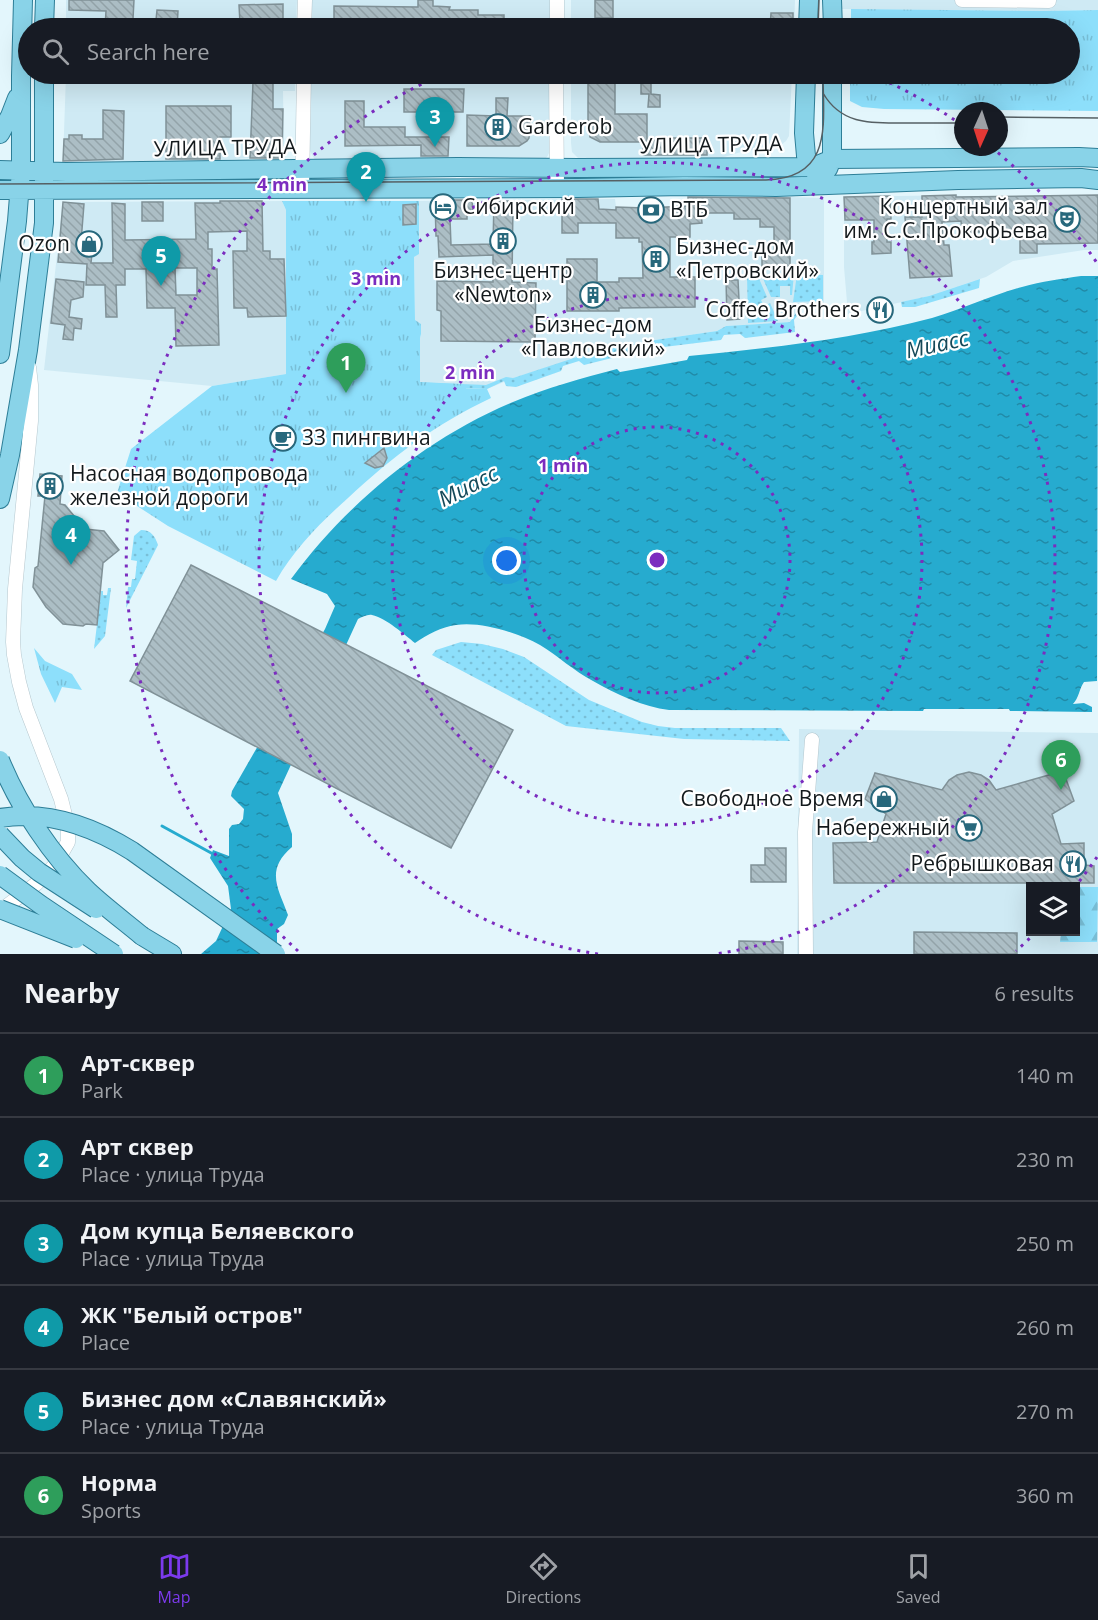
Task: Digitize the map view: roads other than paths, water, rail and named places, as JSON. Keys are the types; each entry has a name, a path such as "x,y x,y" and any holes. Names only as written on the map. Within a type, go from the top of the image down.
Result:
{"main road":[{"path":"23,0 23,18"},
{"path":"44,18 45,0"},
{"path":"808,18 809,0"},
{"path":"832,0 832,18"},
{"path":"0,354 21,171 21,84"},
{"path":"0,499 28,350 44,223 44,84"},
{"path":"806,84 804,133 806,156 822,185"},
{"path":"822,185 832,159 832,84"},
{"path":"0,134 21,88"},
{"name":"УЛИЦА ТРУДА","path":"0,170 66,172 458,167 813,166 832,159 1098,158"},
{"name":"УЛИЦА ТРУДА","path":"0,190 776,187 958,180 1081,178 1098,180"},
{"path":"0,760 13,789 39,832 58,856 87,890 142,936"},
{"path":"0,818 21,816 59,819 86,827 109,838 141,858 276,954"},
{"path":"0,835 22,858 48,878 172,954"},
{"path":"0,875 113,954"},
{"path":"0,910 113,954"}],"street":[{"path":"304,18 305,0"},
{"path":"556,18 557,0"},
{"path":"962,0 1049,0"},
{"path":"302,189 304,84"},
{"path":"556,84 557,188"},
{"path":"0,910 36,884 55,865 68,842 68,827 61,799 26,708 14,655 15,589 31,421 28,350"},
{"path":"806,954 805,843 812,740"}],"water":[{"name":"Миасс","path":"1081,276 1098,276 1097,681 1084,682 1073,704 1084,703 1092,707 1092,712 1010,711 1009,709 669,710 640,703 611,691 579,673 540,645 510,632 488,626 456,625 435,631 415,643 383,620 367,615 358,619 278,793 292,834 292,847 284,855 276,872 278,888 288,915 284,924 277,929 277,954 201,954 216,941 231,909 228,886 210,858 213,850 229,856 229,829 243,819 244,809 231,796 232,791 325,629 335,606 327,594 291,579 337,524 390,476 419,454 480,417 526,397 577,380 617,369 620,372 687,360 689,356 781,346 872,332 932,318 1029,285"}],"waterway":[{"path":"162,826 213,854"}],"tram line":[{"path":"818,18 819,0"},
{"path":"0,184 766,180 788,177 804,169 814,159 823,129 823,84"},
{"path":"823,93 839,112 859,120 882,123 954,123"},
{"path":"1008,117 1098,118"}],"place":[{"name":"Garderob","path":"498,127"},
{"name":"Дом купца Беляевского","path":"435,147"},
{"name":"Арт сквер","path":"366,202"},
{"name":"Сибирский","path":"443,207"},
{"name":"ВТБ","path":"651,210"},
{"name":"Концертный зал им. С.С.Прокофьева","path":"1067,219"},
{"name":"Бизнес-центр «Newton»","path":"503,241"},
{"name":"Ozon","path":"89,244"},
{"name":"Бизнес-дом «Петровский»","path":"656,259"},
{"name":"Бизнес дом «Славянский»","path":"161,286"},
{"name":"Бизнес-дом «Павловский»","path":"593,295"},
{"name":"Coffee Brothers","path":"880,310"},
{"name":"Арт-сквер","path":"346,393"},
{"name":"33 пингвина","path":"283,438"},
{"name":"Насосная водопровода железной дороги","path":"50,486"},
{"name":"ЖК \"Белый остров\"","path":"71,565"},
{"name":"Норма","path":"1061,790"},
{"name":"Свободное Время","path":"884,799"},
{"name":"Набережный","path":"969,828"},
{"name":"Ребрышковая","path":"1073,864"}]}
